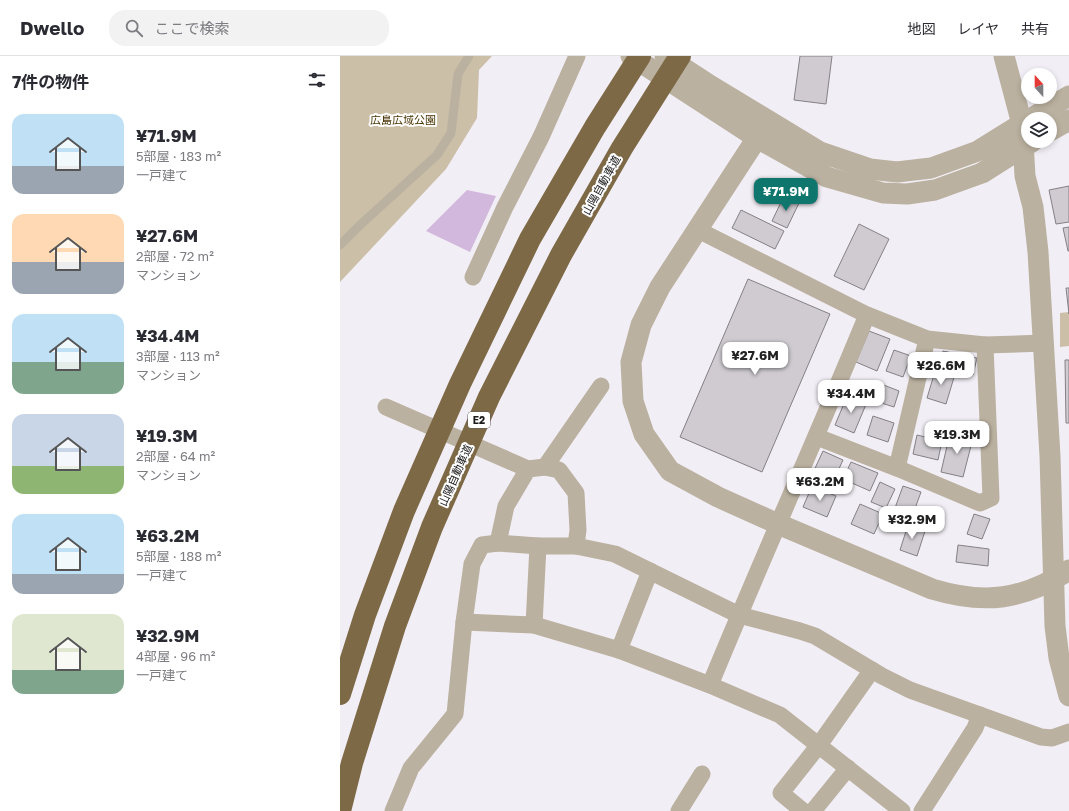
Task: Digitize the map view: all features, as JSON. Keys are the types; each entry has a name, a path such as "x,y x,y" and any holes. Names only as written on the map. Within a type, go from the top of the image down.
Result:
{"highway":[{"path":"340,694 365,614 404,511 460,384 530,239 595,127 640,56"},
{"name":"山陽自動車道","path":"340,811 352,763 395,626 432,528 489,397 561,255 622,148 680,56"}],"street":[{"path":"472,277 505,207 541,137 577,56"},
{"path":"631,56 707,95 762,130 827,177 883,194 906,194 935,190 982,173 1022,148"},
{"path":"665,56 707,95"},
{"path":"1004,56 1024,112"},
{"path":"1042,112 1069,96"},
{"path":"1057,127 1069,120"},
{"path":"762,130 870,169 897,172 931,168 978,151 1021,125"},
{"path":"762,130 660,287 641,325 631,362 633,401 644,434 670,471 718,497 917,583 956,595 982,598 1014,595 1026,592 1061,575"},
{"path":"1028,148 1025,176 1033,207 1038,252 1050,456 1061,575 1057,642 1063,675 1069,696"},
{"path":"698,230 868,315 927,339 985,345 1044,343"},
{"path":"710,685 868,315"},
{"path":"897,468 927,339"},
{"path":"817,437 897,468 980,503 991,498 985,345"},
{"path":"545,467 601,386"},
{"path":"390,409 521,466 545,467 559,470 576,493 578,530 576,546"},
{"path":"498,543 506,506 521,466"},
{"path":"393,811 411,768 455,714 464,622 472,564 482,545 498,543 538,546 576,546 615,554 739,615 815,636 872,670 910,690 1041,737 1052,738 1069,732"},
{"path":"534,625 538,546"},
{"path":"619,650 650,571"},
{"path":"464,622 534,625 619,650 710,685 780,715 902,811"},
{"path":"803,811 781,793 819,745 872,670"},
{"path":"922,811 975,728 980,715"},
{"path":"813,811 848,768"},
{"path":"679,811 702,774"}],"lane":[{"path":"340,245 437,155 451,133 458,74 468,56"}],"green space":[{"name":"広島広域公園","path":"340,56 492,56 479,70 477,118 446,169 340,282"},
{"path":"1069,312 1069,346 1060,347 1060,313"}],"shaded area":[{"path":"467,190 496,196 470,252 426,231"}],"building":[{"path":"800,56 832,56 826,104 794,100"},
{"path":"1069,186 1069,222 1056,224 1049,190"},
{"path":"784,196 799,203 787,228 772,221"},
{"path":"741,210 784,231 775,249 732,228"},
{"path":"859,224 889,239 864,290 834,276"},
{"path":"1069,227 1069,251 1068,251 1063,228"},
{"path":"748,279 830,314 762,472 680,437"},
{"path":"1066,288 1069,288 1069,314"},
{"path":"869,331 890,339 877,371 856,362"},
{"path":"894,350 911,356 903,377 886,371"},
{"path":"943,351 977,358 973,375 939,367"},
{"path":"1065,360 1069,360 1069,423 1066,423"},
{"path":"936,368 955,374 946,404 927,398"},
{"path":"881,384 899,391 894,407 875,401"},
{"path":"848,394 867,402 854,433 835,425"},
{"path":"873,416 894,423 888,442 867,435"},
{"path":"950,433 973,438 963,477 941,472"},
{"path":"917,435 942,441 938,460 913,454"},
{"path":"823,451 843,460 831,486 811,477"},
{"path":"851,462 878,473 870,491 843,479"},
{"path":"880,482 895,489 886,508 871,502"},
{"path":"812,486 836,496 827,517 803,507"},
{"path":"903,486 921,492 913,514 895,508"},
{"path":"860,504 883,514 874,534 851,524"},
{"path":"974,514 990,519 982,539 967,534"},
{"path":"908,525 925,531 917,556 900,550"},
{"path":"958,545 989,549 988,566 956,562"}]}
